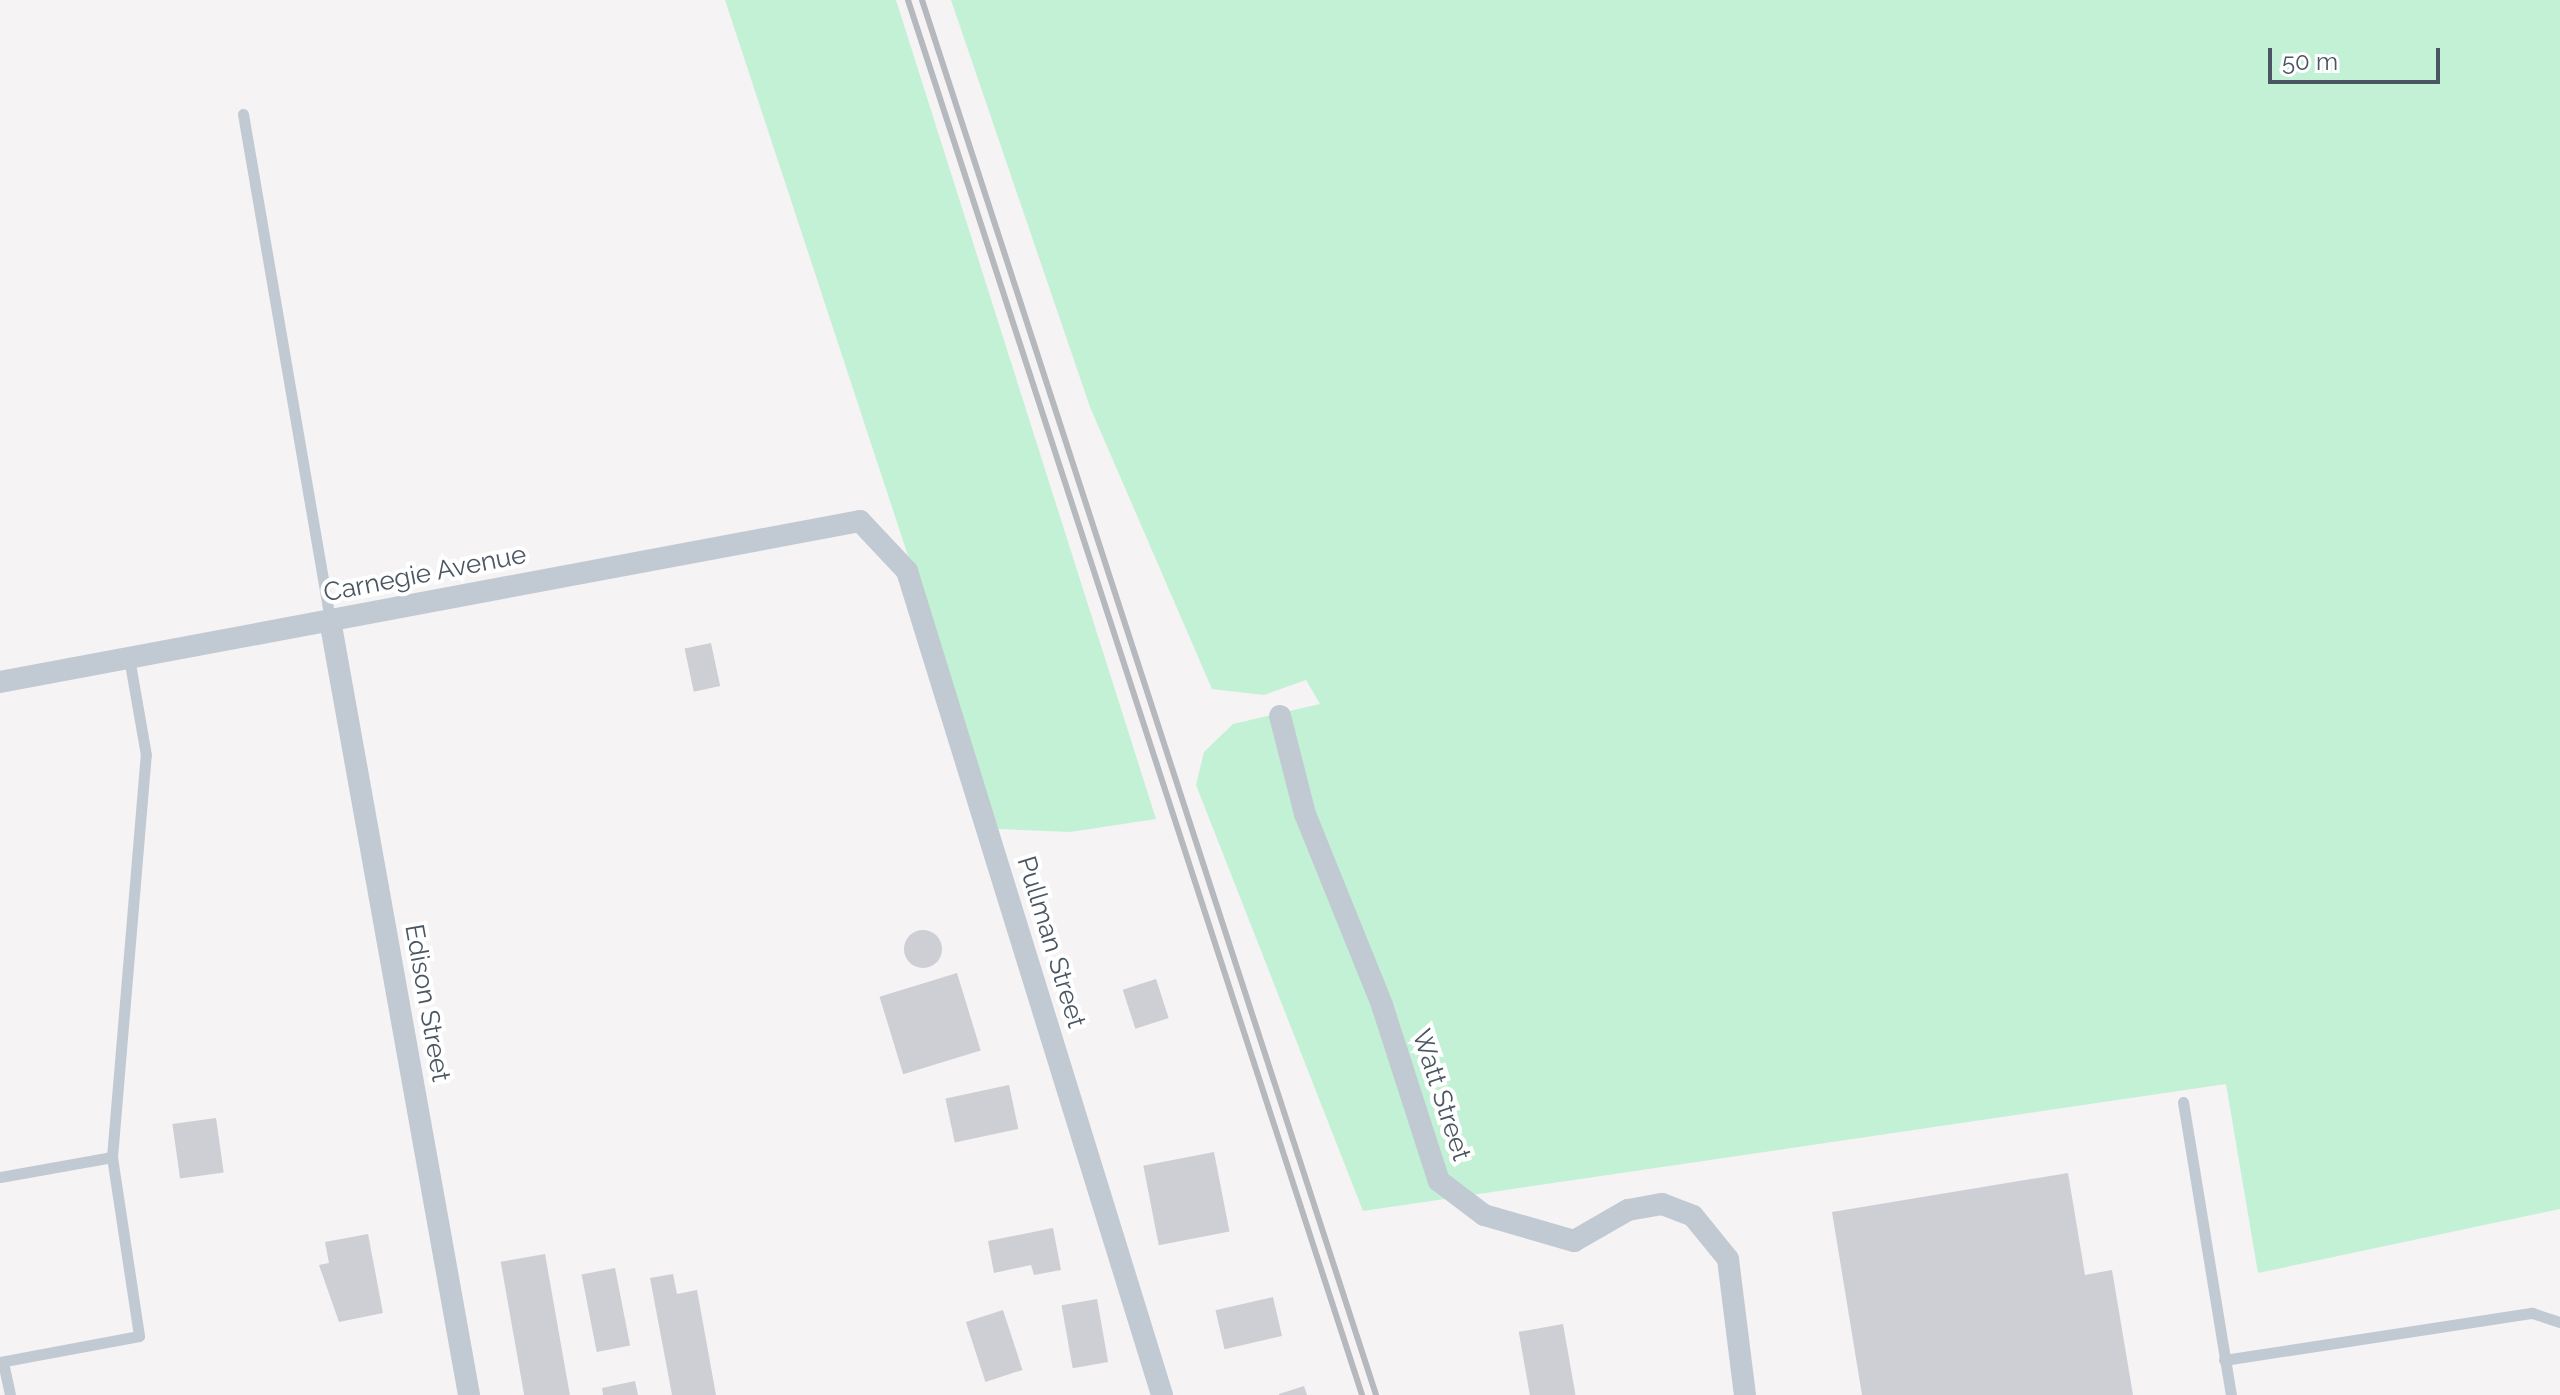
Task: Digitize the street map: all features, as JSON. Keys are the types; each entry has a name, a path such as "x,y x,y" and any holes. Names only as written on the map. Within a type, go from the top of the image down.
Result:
{"street":[{"name":"Carnegie Avenue","path":"0,682 860,521"},
{"name":"Pullman Street","path":"860,521 907,571 1162,1395"},
{"name":"Edison Street","path":"330,620 469,1395"},
{"name":"Watt Street","path":"1280,716 1305,814 1382,1005 1439,1181 1484,1215 1574,1241 1628,1210 1662,1204 1693,1216 1728,1259 1745,1395"}],"lane":[{"path":"243,114 330,620"},
{"path":"10,1395 2,1362 139,1336 112,1157 146,755 129,658"},
{"path":"2183,1102 2231,1395"},
{"path":"0,1177 112,1157"},
{"path":"2224,1360 2532,1313 2560,1322"}],"green space":[{"path":"725,0 896,0 1156,819 1070,832 998,829"},
{"path":"951,0 2560,0 2560,1209 2258,1273 2226,1084 1363,1211 1196,785 1204,752 1233,724 1320,704 1306,680 1264,695 1212,689 1090,407"}],"building":[{"path":"711,643 720,686 694,692 685,649"},
{"path":"923,930 937,935 942,949 937,963 923,968 909,963 904,949 909,935"},
{"path":"957,973 981,1050 903,1074 880,997"},
{"path":"1156,979 1169,1018 1135,1029 1123,990"},
{"path":"1009,1085 1018,1129 955,1143 945,1099"},
{"path":"216,1118 224,1172 180,1179 172,1124"},
{"path":"1214,1152 1229,1232 1159,1245 1143,1166"},
{"path":"2068,1173 2085,1275 2112,1270 2133,1395 1862,1395 1832,1212"},
{"path":"1053,1228 1061,1270 1034,1275 1031,1265 994,1273 988,1241"},
{"path":"368,1234 383,1313 339,1322 319,1265 329,1263 325,1242"},
{"path":"545,1254 570,1395 524,1395 501,1262"},
{"path":"615,1268 630,1346 597,1352 582,1274"},
{"path":"673,1274 677,1294 697,1290 716,1395 672,1395 650,1278"},
{"path":"1273,1297 1282,1336 1225,1349 1216,1310"},
{"path":"1097,1299 1108,1362 1073,1368 1062,1305"},
{"path":"1003,1310 1022,1370 985,1382 966,1322"},
{"path":"1563,1324 1576,1395 1530,1395 1519,1332"},
{"path":"635,1381 638,1395 603,1395 602,1388"},
{"path":"1304,1386 1307,1395 1279,1395 1279,1394"}],"railway":[{"path":"908,0 1362,1395"},
{"path":"922,0 1376,1395"}]}
